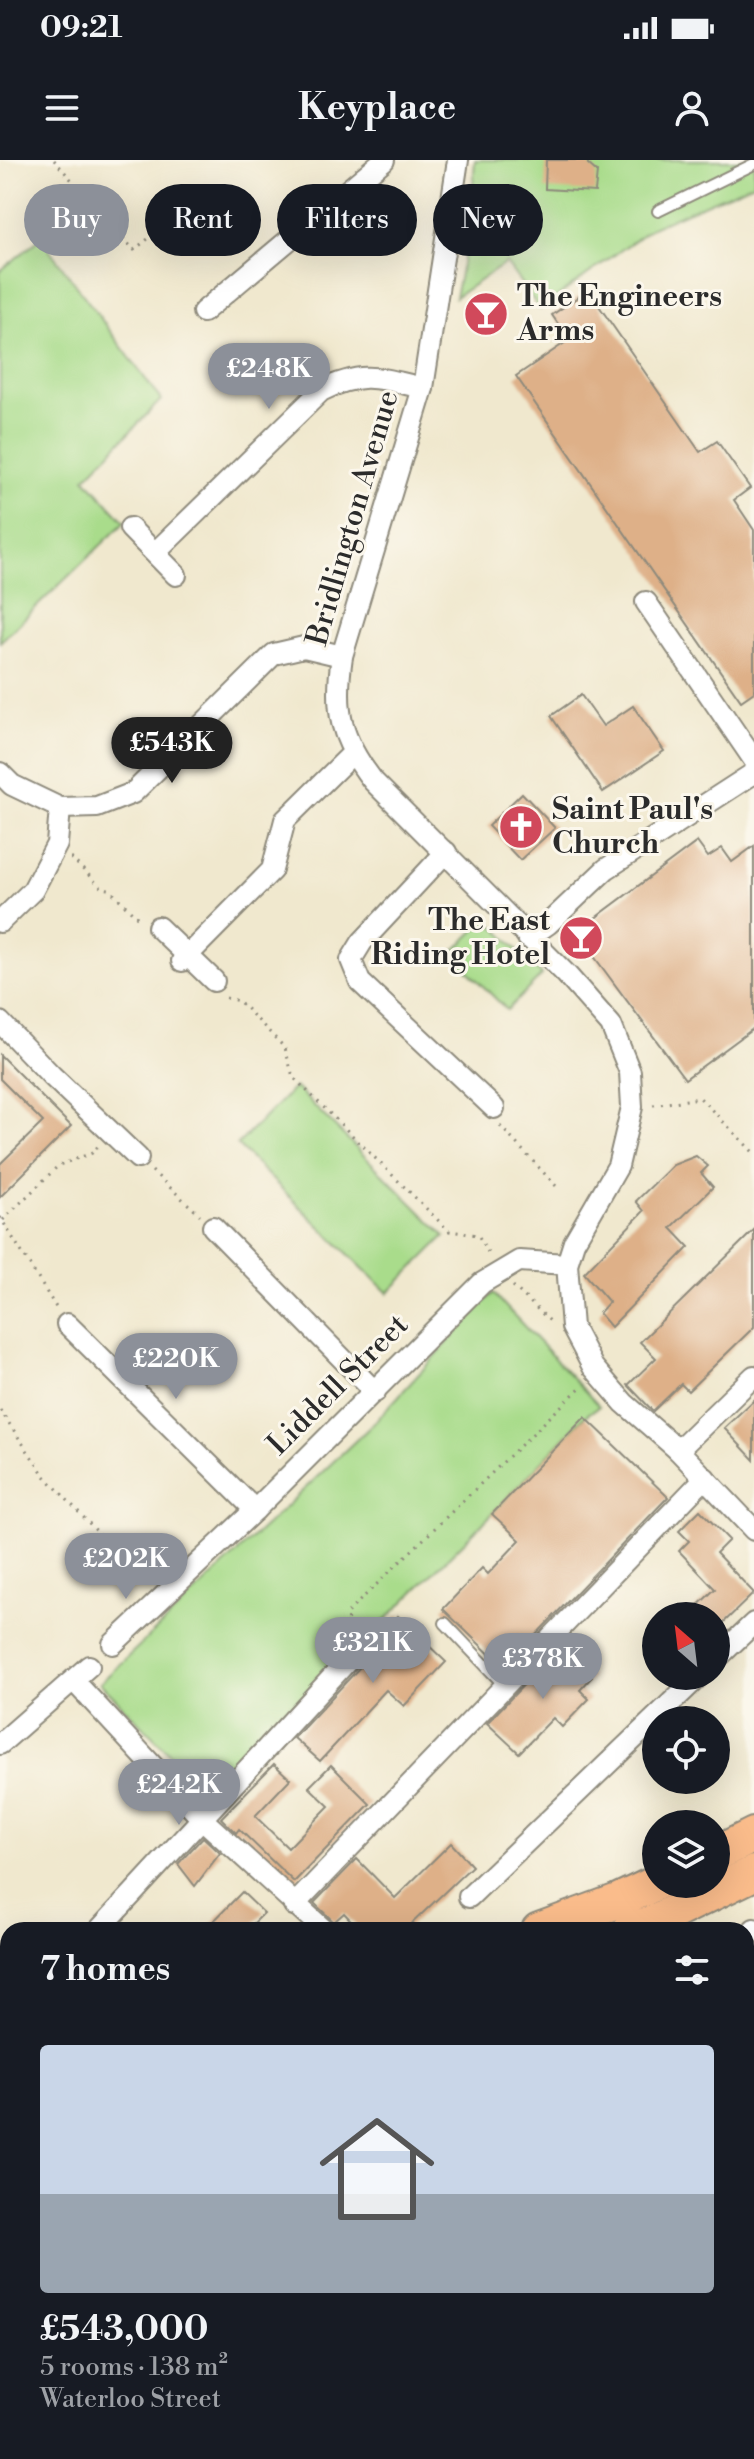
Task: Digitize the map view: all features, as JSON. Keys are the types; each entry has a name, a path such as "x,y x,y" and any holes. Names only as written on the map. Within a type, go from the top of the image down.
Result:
{"highway":[{"path":"730,1847 754,1835"},
{"path":"604,1922 636,1918 754,1873"},
{"path":"636,1918 647,1898"}],"street":[{"path":"203,312 384,160"},
{"name":"Bridlington Avenue","path":"458,160 423,388 342,656 339,678 342,729 352,754 373,781 566,974 611,1025 630,1072 632,1107 618,1166 574,1242 567,1264 572,1327 597,1372 624,1403 678,1450 754,1530"},
{"path":"156,552 321,391 348,378 377,377 423,388"},
{"path":"130,528 176,575"},
{"path":"646,602 754,760"},
{"path":"0,773 12,785 60,808 97,807 133,793 274,654 304,647 342,656"},
{"path":"185,959 272,870 285,820 352,754"},
{"path":"528,938 548,924 606,869 754,773"},
{"path":"0,922 33,890 57,844 60,808"},
{"path":"446,852 362,942 351,960 360,982 494,1108"},
{"path":"149,923 216,989"},
{"path":"0,1022 138,1158"},
{"path":"213,1227 375,1392"},
{"name":"Liddell Street","path":"113,1644 255,1510 482,1283 519,1261 567,1264"},
{"path":"67,1324 255,1510"},
{"path":"678,1450 754,1376"},
{"path":"294,1905 705,1478"},
{"path":"730,1646 754,1623"},
{"path":"106,1922 352,1656"},
{"path":"0,1744 82,1674 202,1819 314,1922"},
{"path":"469,1897 684,1690"}],"lane":[{"path":"658,211 754,164"},
{"path":"445,1623 505,1686"},
{"path":"728,1899 754,1886"}],"path":[{"path":"54,160 134,250 202,196 265,261"},
{"path":"57,844 102,888 109,889 149,923"},
{"path":"216,989 239,1001 285,1048 293,1077 449,1231 478,1235 500,1272 556,1328"},
{"path":"632,1107 700,1098 754,1153"},
{"path":"494,1108 498,1125 558,1188"},
{"path":"67,1324 2,1219 59,1165 92,1153 111,1133"},
{"path":"138,1158 213,1227"},
{"path":"352,1656 347,1613 597,1372"},
{"path":"0,1410 44,1475 165,1595"}],"green space":[{"path":"475,160 754,160 754,183 654,226 540,309 506,263 455,297 464,256 543,256 543,184 473,184"},
{"path":"24,252 24,256 54,256 161,400 85,478 125,522 0,642 0,271"},
{"path":"487,919 542,975 507,1010 451,954"},
{"path":"295,1087 445,1236 388,1293 237,1145"},
{"path":"493,1293 599,1406 584,1417 492,1514 210,1795 100,1683 374,1423"}],"building":[{"path":"546,160 587,160 597,172 595,192 545,189"},
{"path":"588,290 700,452 717,441 750,488 734,500 754,530 754,692 741,701 516,376 569,340 552,315"},
{"path":"581,695 603,726 633,706 664,751 603,792 551,716"},
{"name":"Saint Paul's Church","path":"522,793 555,828 520,860 488,826"},
{"path":"697,842 708,857 722,848 732,862 754,846 754,1028 685,1079 590,951 604,940 590,922"},
{"path":"0,1055 71,1126 0,1197 0,1164 43,1122 0,1079"},
{"path":"696,1156 708,1166 701,1173 713,1187 671,1228 689,1247 611,1327 599,1313 609,1302 584,1273 644,1211 636,1201 673,1165"},
{"path":"754,1230 754,1327 688,1391 681,1384 653,1411 628,1385 656,1358 640,1342"},
{"path":"754,1400 754,1460 724,1428"},
{"path":"585,1417 668,1497 504,1668 443,1609 482,1568 488,1574 520,1540 492,1514"},
{"path":"700,1510 729,1540 716,1553 754,1593 730,1616 730,1602 702,1602 715,1589 679,1551 689,1541 679,1531"},
{"path":"398,1616 446,1662 404,1706 386,1690 320,1761 294,1738 362,1665 368,1653 366,1650"},
{"path":"560,1647 592,1677 580,1690 589,1699 562,1727 553,1718 519,1753 487,1723"},
{"path":"274,1764 290,1779 255,1816 288,1848 329,1806 309,1787 331,1765 370,1804 294,1882 239,1829 236,1833 221,1818"},
{"path":"203,1837 220,1853 195,1886 178,1864"},
{"path":"451,1843 472,1866 413,1922 352,1922 344,1913 334,1922 314,1903 357,1859 395,1898"},
{"path":"242,1892 264,1913 255,1922 213,1922"}],"place":[{"name":"The Engineers Arms","path":"486,314"},
{"name":"Saint Paul's Church","path":"521,827"},
{"name":"The East Riding Hotel","path":"581,938"}]}
